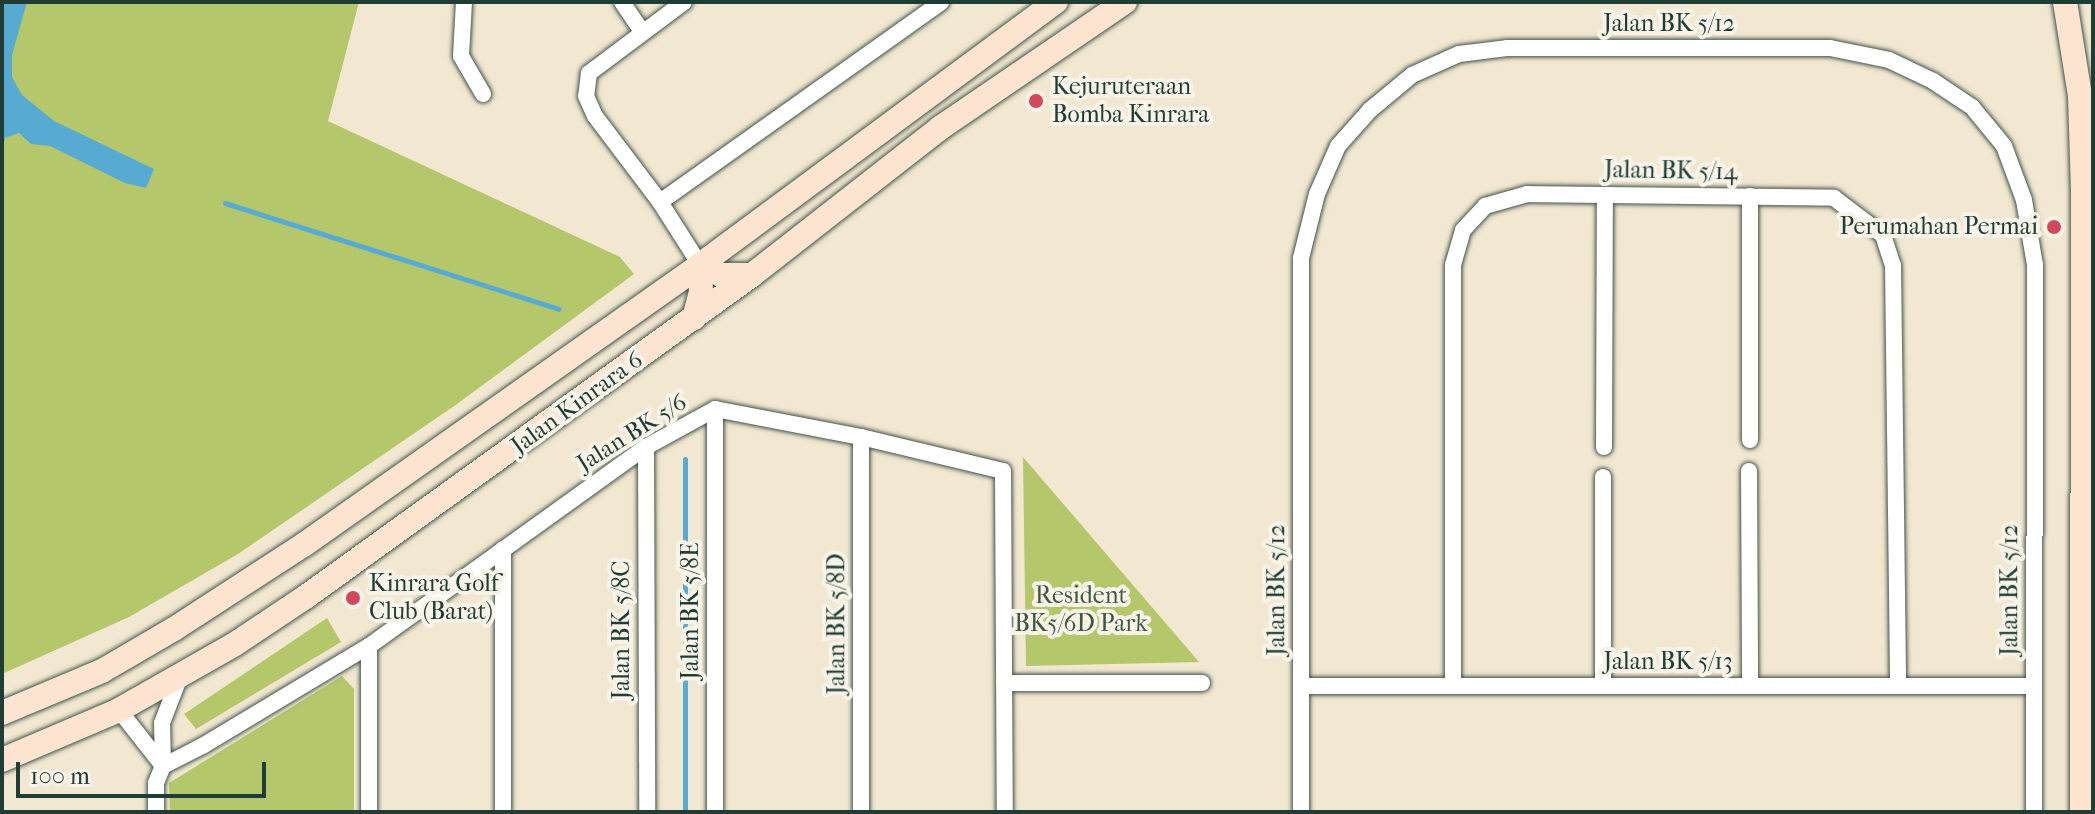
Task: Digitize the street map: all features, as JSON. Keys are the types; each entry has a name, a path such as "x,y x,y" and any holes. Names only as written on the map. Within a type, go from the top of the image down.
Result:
{"main road":[{"name":"Jalan Kinrara 6","path":"2,713 102,671 174,629 305,544 700,265 1056,2"},
{"name":"Jalan Kinrara 6","path":"2,760 119,710 180,676 341,572 694,318 940,128 1125,2"},
{"path":"2065,2 2080,96 2086,796"},
{"path":"694,318 701,292 700,265 721,275 752,275"},
{"path":"2083,301 2093,325"},
{"path":"2082,384 2093,355"}],"street":[{"path":"464,2 461,56 483,94"},
{"path":"622,2 642,32"},
{"path":"684,2 589,73 586,96 595,116 660,202 700,265"},
{"path":"660,202 941,2"},
{"name":"Jalan BK 5/12","path":"1301,812 1301,258 1317,194 1338,146 1370,110 1412,75 1459,54 1507,48 1830,48 1889,60 1933,81 1972,107 2004,146 2024,200 2035,265 2034,812"},
{"name":"Jalan BK 5/14","path":"1453,686 1453,265 1463,230 1485,206 1527,194 1834,198 1883,235 1893,265 1898,686"},
{"path":"1604,447 1605,195"},
{"path":"1750,196 1750,440"},
{"name":"Jalan BK 5/6","path":"163,766 204,745 369,646 646,447 715,409 861,437 1003,471 1005,812"},
{"name":"Jalan BK 5/8E","path":"715,409 715,812"},
{"name":"Jalan BK 5/8D","path":"861,437 861,812"},
{"name":"Jalan BK 5/8C","path":"646,447 647,812"},
{"path":"1749,471 1750,686"},
{"path":"1603,477 1603,686"},
{"path":"503,549 503,812"},
{"path":"369,646 369,812"},
{"path":"156,812 156,783 163,766 162,723 180,676"},
{"path":"1004,683 1202,683"},
{"name":"Jalan BK 5/13","path":"1301,686 2034,686"},
{"path":"119,710 163,766"}],"green space":[{"path":"2,2 359,2 328,121 620,257 634,274 457,404 238,554 129,617 2,674"},
{"name":"Resident BK5/6D Park","path":"1023,457 1199,662 1026,666"},
{"path":"327,618 341,642 196,729 184,714"},
{"path":"342,676 354,689 354,812 170,812 169,783"}],"water":[{"path":"2,2 27,2 12,55 12,77 22,95 54,121 154,169 146,188 125,183 50,146 31,144 19,133 5,138 2,151"}],"waterway":[{"path":"225,203 559,309"},
{"path":"685,459 685,812"}],"place":[{"name":"Kejuruteraan Bomba Kinrara","path":"1036,101"},
{"name":"Perumahan Permai","path":"2054,227"},
{"name":"Kinrara Golf Club (Barat)","path":"353,598"}]}
